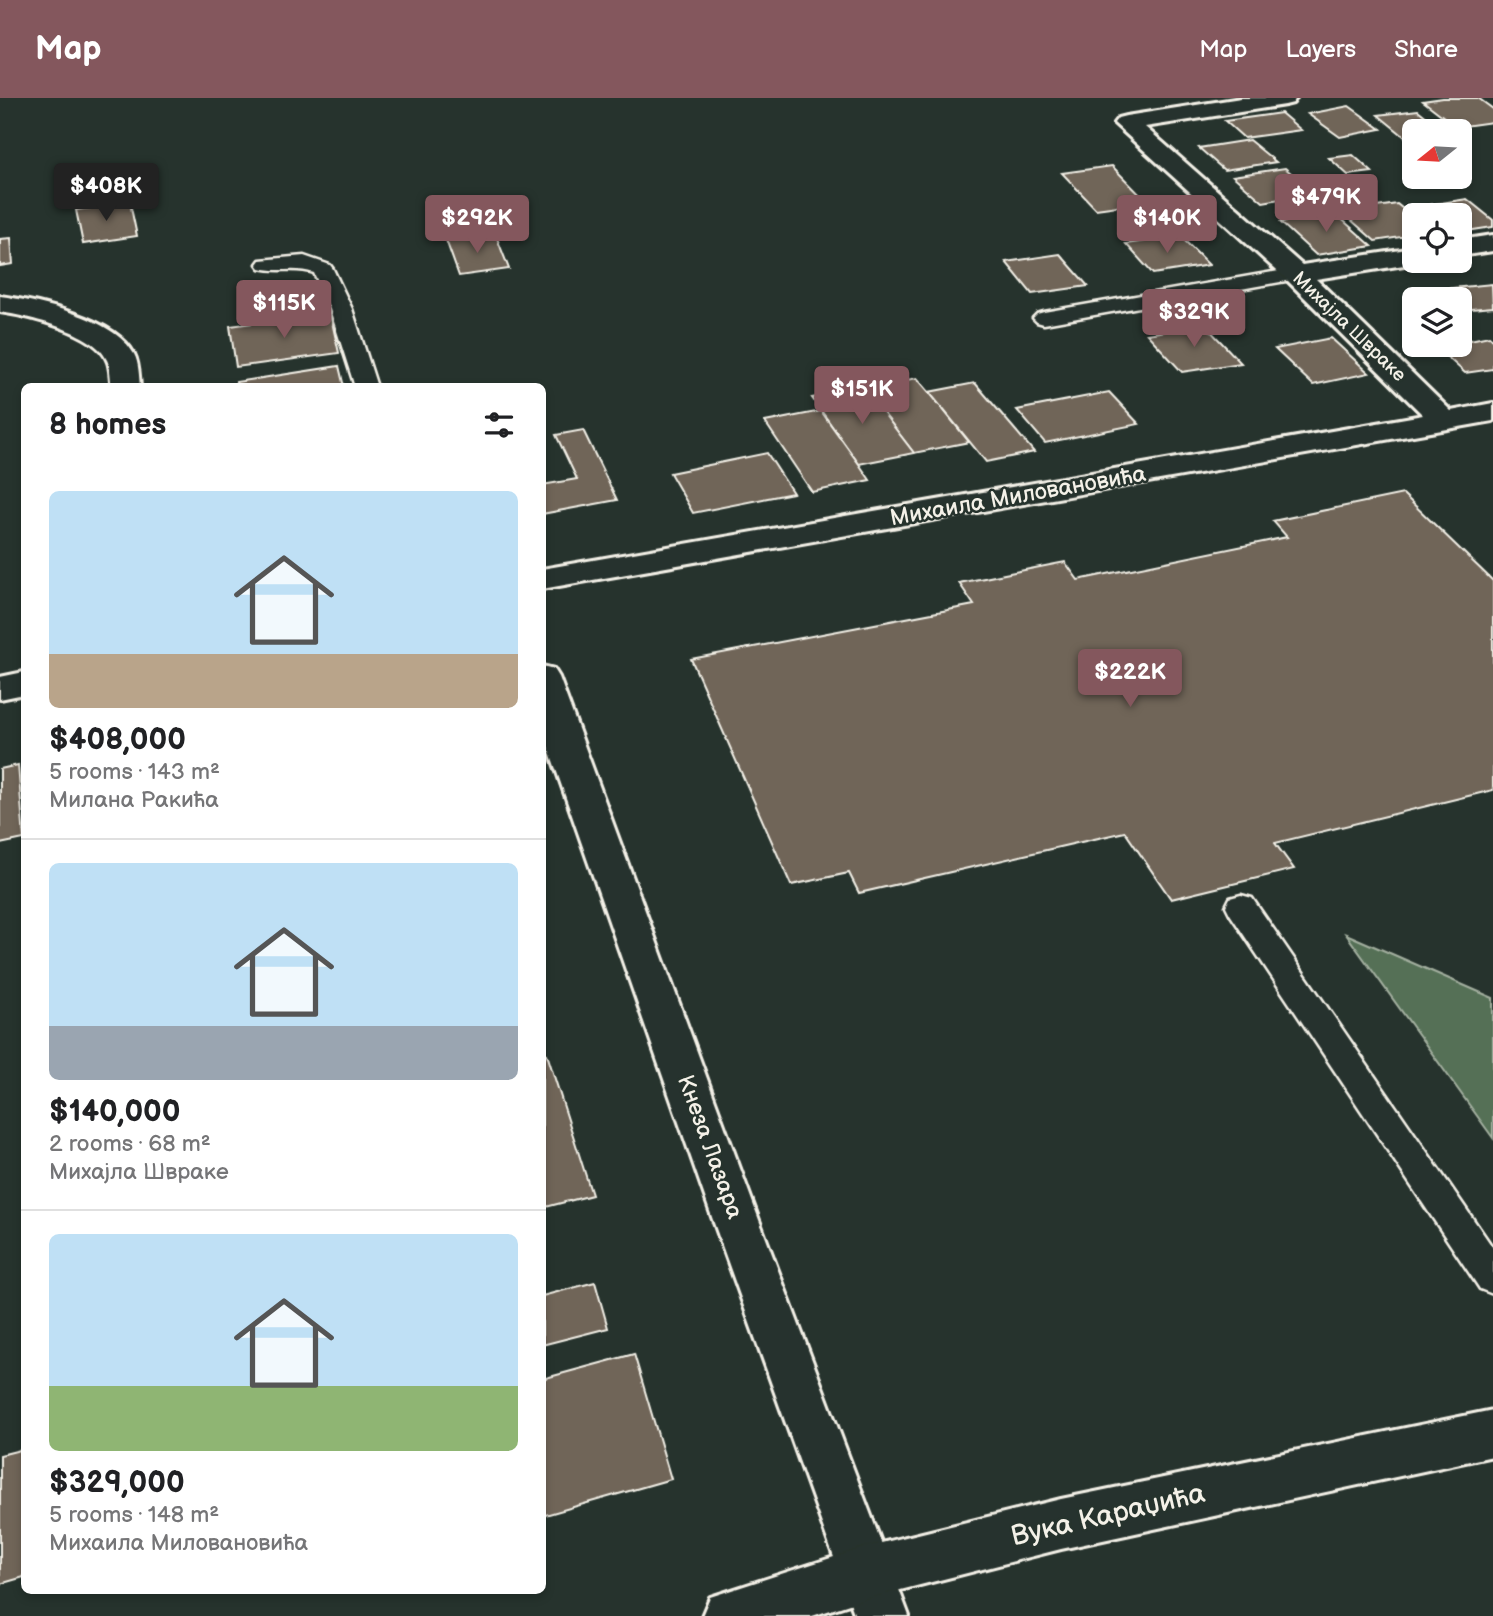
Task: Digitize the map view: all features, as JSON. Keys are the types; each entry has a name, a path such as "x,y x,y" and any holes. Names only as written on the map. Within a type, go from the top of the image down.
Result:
{"street":[{"name":"Михајла Швраке","path":"1285,98 1126,123 1296,275 1446,422"},
{"path":"1472,246 1493,243"},
{"path":"1296,275 1402,258"},
{"path":"0,304 60,317 96,334 121,356 125,383"},
{"name":"Михаила Миловановића","path":"546,578 1493,412"},
{"path":"0,688 21,684"},
{"name":"Кнеза Лазара","path":"546,688 731,1208 874,1595"},
{"name":"Вука Караџића","path":"729,1616 874,1595 1074,1521 1493,1433"}],"lane":[{"path":"267,264 304,262 323,269 341,309 365,383"},
{"path":"1044,318 1296,275"},
{"path":"1241,906 1493,1278"}],"green space":[{"path":"1346,934 1493,998 1493,1138"}],"building":[{"path":"1478,98 1493,109 1493,122 1472,125 1472,119 1447,119 1423,101"},
{"path":"1349,106 1381,129 1340,137 1308,114"},
{"path":"1418,110 1429,119 1402,119 1402,135 1378,115"},
{"path":"1281,113 1301,130 1244,138 1225,121"},
{"path":"1249,140 1276,162 1224,170 1199,148"},
{"path":"1353,155 1372,172 1348,175 1329,158"},
{"path":"1112,166 1147,202 1096,209 1062,173"},
{"path":"1285,168 1315,193 1263,202 1233,176"},
{"path":"1467,199 1472,203 1441,203"},
{"path":"130,203 137,236 83,244 76,210"},
{"path":"1472,203 1493,220 1493,227 1472,230"},
{"path":"1397,204 1402,208 1402,237 1375,241 1342,212"},
{"path":"1336,214 1372,246 1316,255 1280,222"},
{"path":"495,233 509,269 459,276 446,240"},
{"path":"1180,236 1209,265 1153,274 1126,244"},
{"path":"11,238 13,264 0,266 0,239"},
{"path":"1060,254 1088,286 1032,294 1006,262"},
{"path":"1492,284 1493,307 1472,309 1472,287 1462,287"},
{"path":"330,313 339,353 236,367 230,326"},
{"path":"1205,325 1241,363 1182,372 1147,334"},
{"path":"1489,336 1493,340 1493,369 1465,373 1447,357 1472,357 1472,340"},
{"path":"1331,338 1369,373 1313,385 1275,349"},
{"path":"339,366 343,383 236,383"},
{"path":"917,378 969,442 914,453 864,388"},
{"path":"975,383 1034,452 986,462 929,392"},
{"path":"864,388 914,453 859,464 812,398"},
{"path":"1109,392 1139,424 1045,443 1017,410"},
{"path":"821,411 870,480 812,492 765,422"},
{"path":"583,430 617,500 546,513 546,484 577,479 556,435"},
{"path":"767,453 793,493 693,513 670,473"},
{"path":"1403,494 1493,581 1493,790 1275,843 1294,869 1171,899 1125,832 859,893 849,873 791,885 691,659 974,605 959,583 1065,562 1078,580 1287,537 1273,521"},
{"path":"18,765 21,840 0,844 0,769"},
{"path":"546,1054 592,1195 546,1207"},
{"path":"595,1282 608,1328 546,1344 546,1295"},
{"path":"634,1354 671,1479 546,1515 546,1378"},
{"path":"21,1450 21,1578 0,1584 0,1455"}]}
